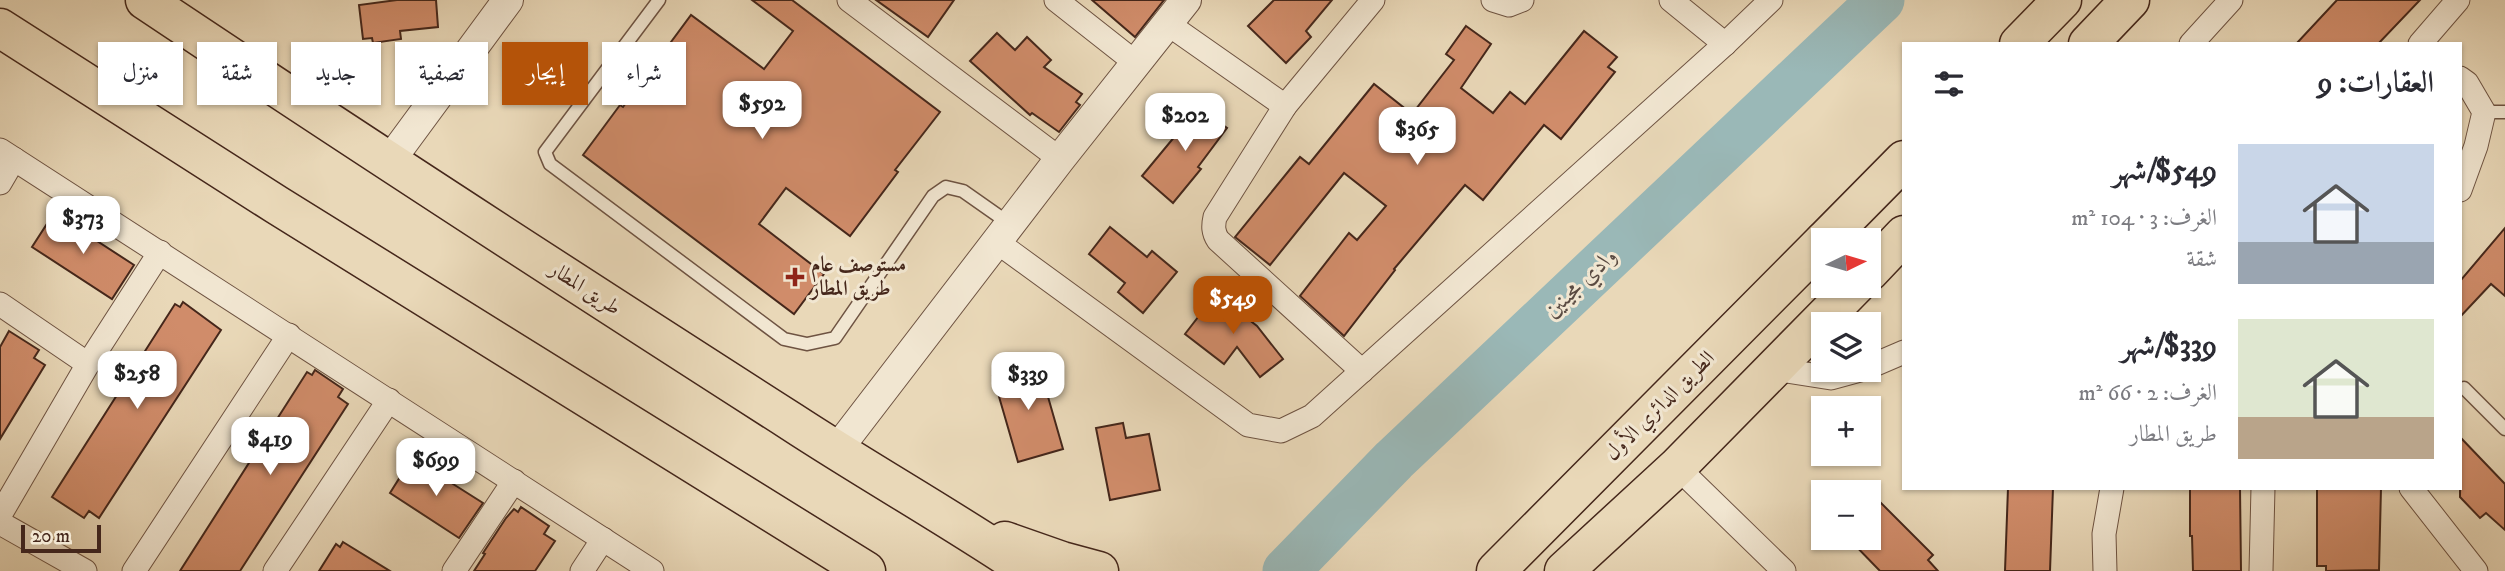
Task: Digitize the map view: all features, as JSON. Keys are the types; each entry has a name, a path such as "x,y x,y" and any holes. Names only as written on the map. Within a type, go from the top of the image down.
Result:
{"highway":[{"name":"طريق المطار","path":"145,0 388,163 836,451 964,527 1029,571"},
{"path":"2021,42 2062,0"},
{"path":"2090,42 2130,0"},
{"path":"0,29 288,212 866,571"},
{"name":"الطريق الدائري الأول","path":"1836,228 1902,162"},
{"path":"1881,259 1902,237"},
{"name":"الطريق الدائري الأول","path":"1497,566 1811,253"},
{"path":"1563,571 1677,467 1843,298"},
{"path":"964,527 1099,571"}],"street":[{"path":"388,163 508,0"},
{"path":"849,0 1060,159"},
{"path":"1056,0 1136,63"},
{"path":"836,451 1186,0"},
{"path":"1362,371 1214,234 1215,218 1285,106 1373,0"},
{"path":"1493,0 1509,5 1522,0"},
{"path":"1671,0 1725,44"},
{"path":"1004,233 1248,425 1281,431 1312,416 1771,0"},
{"path":"2193,42 2231,0"},
{"path":"2422,42 2458,0"},
{"path":"1168,24 1285,106"},
{"path":"2462,79 2495,112 2476,146 2462,184"},
{"path":"0,183 7,154 652,571"},
{"path":"0,515 88,364 160,252"},
{"path":"0,304 88,364"},
{"path":"134,571 289,335"},
{"path":"1881,362 1902,353"},
{"path":"1775,369 1811,375"},
{"path":"275,571 389,400"},
{"path":"1677,467 1784,571"},
{"path":"454,571 514,481"},
{"path":"2105,571 2104,534 2112,490"},
{"path":"2261,571 2263,490"},
{"path":"2413,490 2476,571"},
{"path":"0,523 85,571"},
{"path":"582,571 603,539"}],"lane":[{"path":"659,0 545,152 550,164 784,339 807,344 835,338 933,196 946,187 963,191 1004,233"},
{"path":"2465,388 2505,429"}],"building":[{"path":"397,0 436,0 438,27 400,31 401,39 373,42 372,38 363,39 359,5"},
{"path":"752,0 792,0 940,112 895,170 898,172 850,236 786,188 759,224 824,274 794,314 583,155 620,105 686,105 686,42 671,42 691,15 764,69 793,31"},
{"path":"876,0 954,0 928,37"},
{"path":"1092,0 1164,0 1135,37"},
{"path":"1274,0 1332,0 1306,31 1311,37 1286,63 1248,26"},
{"path":"2337,0 2420,0 2380,42 2298,42"},
{"path":"1466,26 1491,44 1461,88 1493,113 1510,92 1525,104 1584,31 1617,57 1608,67 1615,72 1561,139 1544,125 1483,200 1465,185 1394,269 1344,336 1300,296 1349,233 1357,240 1386,206 1344,173 1270,265 1235,237 1300,157 1309,164 1374,84 1412,114 1454,60 1446,54"},
{"path":"997,33 1015,50 1027,37 1051,60 1044,67 1082,94 1076,102 1080,105 1059,132 1032,113 1030,115 970,61"},
{"path":"1193,103 1227,128 1198,167 1201,169 1173,203 1142,176 1176,135 1171,132"},
{"path":"54,213 134,265 112,299 32,247"},
{"path":"1110,227 1147,257 1152,251 1177,272 1143,313 1118,292 1125,283 1089,254"},
{"path":"2505,228 2505,296 2491,284 2462,315 2462,279"},
{"path":"1216,294 1257,326 1283,359 1260,377 1237,347 1224,364 1185,334"},
{"path":"183,302 221,330 99,518 89,511 84,518 52,497 175,304 180,307"},
{"path":"9,331 39,350 34,358 45,365 0,439 0,347"},
{"path":"1038,362 1063,449 1018,462 993,376"},
{"path":"315,370 343,389 338,397 348,404 240,571 180,571 307,372 312,375"},
{"path":"1123,423 1126,438 1149,434 1160,490 1110,500 1096,428"},
{"path":"2462,439 2505,484 2505,530 2486,513 2480,518 2460,497"},
{"path":"412,458 483,503 459,538 390,493"},
{"path":"2008,490 2053,490 2050,571 2005,571"},
{"path":"2190,490 2240,490 2241,571 2193,571"},
{"path":"2317,490 2381,490 2379,570 2326,571 2326,566 2317,566"},
{"path":"1881,503 1933,555 1928,560 1938,571 1880,571 1860,550 1881,550"},
{"path":"521,507 549,526 544,534 555,541 535,571 474,571 506,518 514,509 518,512"},
{"path":"343,542 390,571 319,571 336,544 340,547"}],"waterway":[{"name":"وادي مجينين","path":"1286,571 1394,460 1881,0"}],"place":[{"name":"مستوصف عام طريق المطار","path":"795,277"}]}
